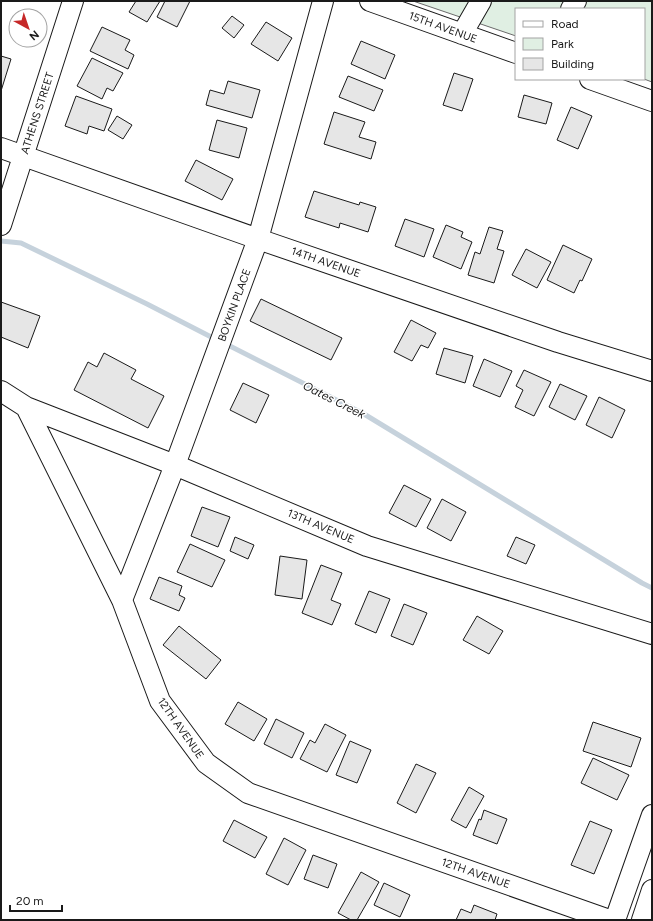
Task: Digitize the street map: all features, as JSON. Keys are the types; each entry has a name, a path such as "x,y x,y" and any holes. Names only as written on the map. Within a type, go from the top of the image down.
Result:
{"street":[{"name":"ATHENS STREET","path":"1,226 73,1"},
{"name":"BOYKIN PLACE","path":"122,600 175,465 258,240 323,1"},
{"path":"462,34 481,1"},
{"name":"15TH AVENUE","path":"379,3 515,53"},
{"path":"593,80 652,101"},
{"name":"14TH AVENUE","path":"1,148 258,240 558,342 652,371"},
{"name":"13TH AVENUE","path":"1,391 26,407 175,465 368,546 652,634"},
{"name":"12TH AVENUE","path":"26,407 122,600 160,701 206,763 248,793 609,920"},
{"path":"615,920 652,815"},
{"path":"642,920 652,890"}],"green space":[{"path":"413,1 652,1 652,82 645,79 645,8 515,8 515,36"}],"building":[{"path":"136,1 160,1 147,22 129,12"},
{"path":"165,1 190,1 177,27 157,17"},
{"path":"232,16 244,25 234,38 222,28"},
{"path":"266,22 292,38 278,61 251,44"},
{"path":"102,27 130,40 125,50 134,55 128,69 90,51"},
{"path":"361,41 395,55 385,79 351,64"},
{"path":"1,56 11,59 1,91"},
{"path":"92,58 123,73 113,91 107,88 102,99 77,86"},
{"path":"454,73 473,79 462,111 443,105"},
{"path":"348,76 383,90 374,111 339,97"},
{"path":"228,81 260,90 252,118 206,105 210,90 224,94"},
{"path":"524,95 552,103 546,124 518,117"},
{"path":"76,96 112,109 104,131 89,126 87,134 65,126"},
{"path":"571,107 592,116 578,149 557,140"},
{"path":"334,112 365,122 359,137 376,142 371,159 324,144"},
{"path":"117,116 132,125 123,139 108,130"},
{"path":"217,120 247,128 239,158 209,150"},
{"path":"196,160 233,179 222,200 185,181"},
{"path":"314,191 359,205 360,202 376,207 368,232 340,223 339,228 305,217"},
{"path":"405,219 434,229 424,257 395,246"},
{"path":"446,225 463,232 461,237 472,242 461,269 433,257"},
{"path":"489,227 503,231 497,249 504,251 494,283 468,275 475,252 480,254"},
{"path":"563,245 592,259 582,281 580,280 574,293 547,280"},
{"path":"526,249 551,262 537,288 512,275"},
{"path":"261,299 342,338 331,360 250,321"},
{"path":"1,302 40,316 28,348 1,337"},
{"path":"411,320 436,333 428,348 421,345 412,361 394,352"},
{"path":"444,348 473,356 465,383 436,374"},
{"path":"104,353 136,370 131,379 164,396 148,428 74,390 88,362 97,367"},
{"path":"484,359 512,371 500,397 473,386"},
{"path":"524,370 551,382 534,416 515,407 523,390 516,386"},
{"path":"243,383 269,395 256,423 230,410"},
{"path":"560,384 587,396 575,420 549,407"},
{"path":"599,397 625,410 612,438 586,425"},
{"path":"404,485 431,499 416,527 389,513"},
{"path":"442,499 466,512 451,541 427,528"},
{"path":"202,507 230,517 218,547 191,536"},
{"path":"235,537 254,545 248,559 230,551"},
{"path":"516,537 535,545 526,564 507,556"},
{"path":"190,544 225,560 212,587 177,572"},
{"path":"280,556 307,560 302,599 275,595"},
{"path":"321,565 342,573 331,600 341,604 332,625 302,613"},
{"path":"159,577 182,586 179,595 185,598 179,611 150,599"},
{"path":"369,591 390,599 376,633 355,624"},
{"path":"404,604 427,613 413,645 391,636"},
{"path":"477,616 503,631 489,654 463,640"},
{"path":"179,626 221,660 206,679 163,645"},
{"path":"238,702 267,719 254,741 225,724"},
{"path":"276,719 304,733 292,758 264,744"},
{"path":"593,722 641,738 631,767 583,751"},
{"path":"325,724 346,735 327,772 300,759 310,740 315,743"},
{"path":"350,741 371,750 357,783 336,775"},
{"path":"593,758 629,775 617,800 581,783"},
{"path":"416,764 436,773 416,813 397,803"},
{"path":"469,787 484,796 466,828 451,820"},
{"path":"484,810 507,819 497,844 473,835 479,819 481,820"},
{"path":"234,820 267,837 255,858 223,841"},
{"path":"590,821 612,830 594,874 571,865"},
{"path":"284,838 306,850 288,885 266,874"},
{"path":"313,855 337,864 328,888 304,879"},
{"path":"361,872 379,882 357,920 351,920 338,913"},
{"path":"384,883 410,895 400,917 374,905"},
{"path":"474,905 497,914 495,920 456,920 461,909 471,913"}],"waterway":[{"name":"Oates Creek","path":"1,241 21,243 147,304 217,340"},
{"name":"Oates Creek","path":"224,343 364,414 652,588"}]}
